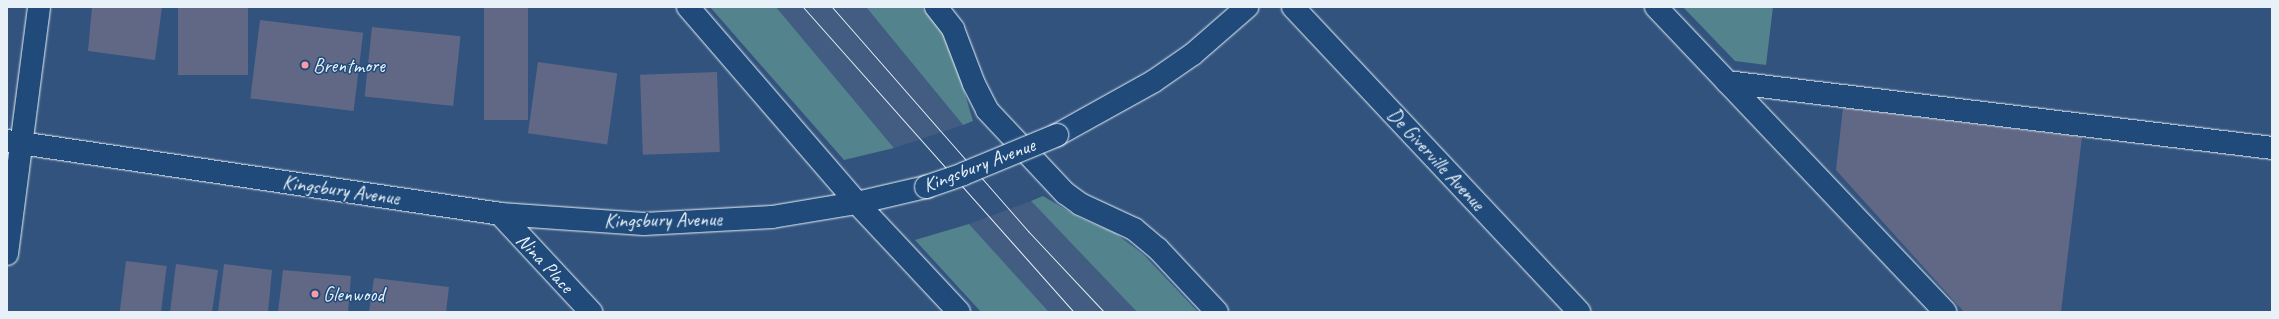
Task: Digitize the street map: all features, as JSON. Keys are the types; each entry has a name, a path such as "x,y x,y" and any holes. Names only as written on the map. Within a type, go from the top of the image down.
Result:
{"street":[{"path":"7,254 14,142 39,7"},
{"path":"688,7 857,203 959,312"},
{"path":"936,7 953,29 974,84 987,110 1065,193 1080,204 1134,229 1158,248 1217,312"},
{"name":"Kingsbury Avenue","path":"14,142 500,214 644,224 772,217 857,203 926,187 963,174 1057,135 1154,81 1192,54 1247,7"},
{"name":"De Giverville Avenue","path":"1293,7 1578,312"},
{"path":"1656,7 1946,312"},
{"path":"1727,82 2272,148"},
{"name":"Nina Place","path":"500,214 591,312"}],"shaded area":[{"path":"776,7 866,7 963,125 894,148"},
{"path":"1031,201 1137,312 1049,312 969,224"}],"green space":[{"path":"710,7 776,7 894,148 844,160"},
{"path":"866,7 922,7 944,34 955,60 973,121 963,125"},
{"path":"1683,7 1773,7 1766,65 1735,61"},
{"path":"1043,196 1080,218 1115,233 1143,254 1198,312 1137,312 1031,201"},
{"path":"969,224 1049,312 981,312 915,240"}],"building":[{"path":"92,7 162,7 155,60 88,51"},
{"path":"178,7 248,7 248,75 178,75"},
{"path":"484,7 528,7 528,120 484,120"},
{"name":"Brentmore","path":"260,20 363,33 354,111 250,98"},
{"path":"372,27 461,36 453,106 365,97"},
{"path":"538,62 617,73 607,144 528,133"},
{"path":"717,72 720,152 643,155 640,75"},
{"path":"1843,108 2082,137 2061,312 1964,312 1836,170"},
{"path":"126,261 167,266 161,312 120,312"},
{"path":"176,264 218,270 212,312 170,312"},
{"path":"224,264 272,270 268,312 218,312"},
{"name":"Glenwood","path":"283,270 351,276 348,312 278,312"},
{"path":"374,278 449,287 446,312 369,312"}],"tram line":[{"path":"803,7 1074,312"},
{"path":"832,7 1028,231 1104,312"}],"place":[{"name":"Brentmore","path":"305,65"},
{"name":"Glenwood","path":"315,294"}]}
